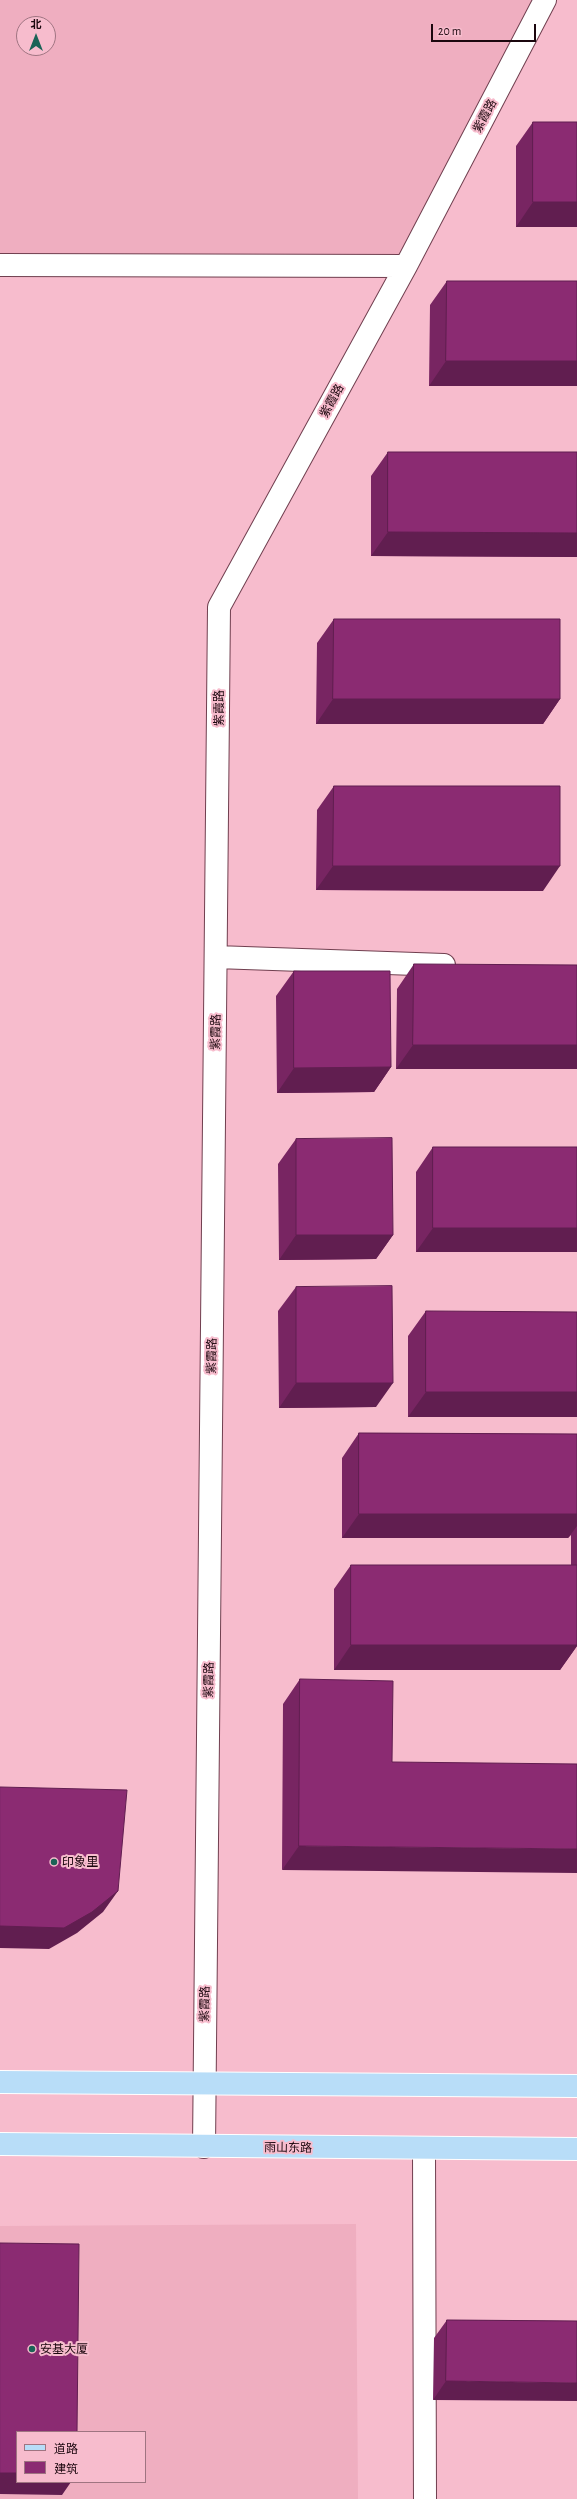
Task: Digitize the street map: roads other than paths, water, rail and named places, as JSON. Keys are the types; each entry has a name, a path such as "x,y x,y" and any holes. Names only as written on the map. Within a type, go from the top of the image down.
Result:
{"main road":[{"path":"0,2082 577,2086"},
{"name":"雨山东路","path":"0,2144 424,2149 577,2149"}],"street":[{"name":"紫霞路","path":"204,2147 219,608 406,266 545,0"},
{"path":"0,265 406,266"},
{"path":"216,958 466,966"},
{"path":"424,2149 425,2499"}],"place":[{"name":"印象里","path":"54,1862"},
{"name":"安基大厦","path":"32,2349"}]}
